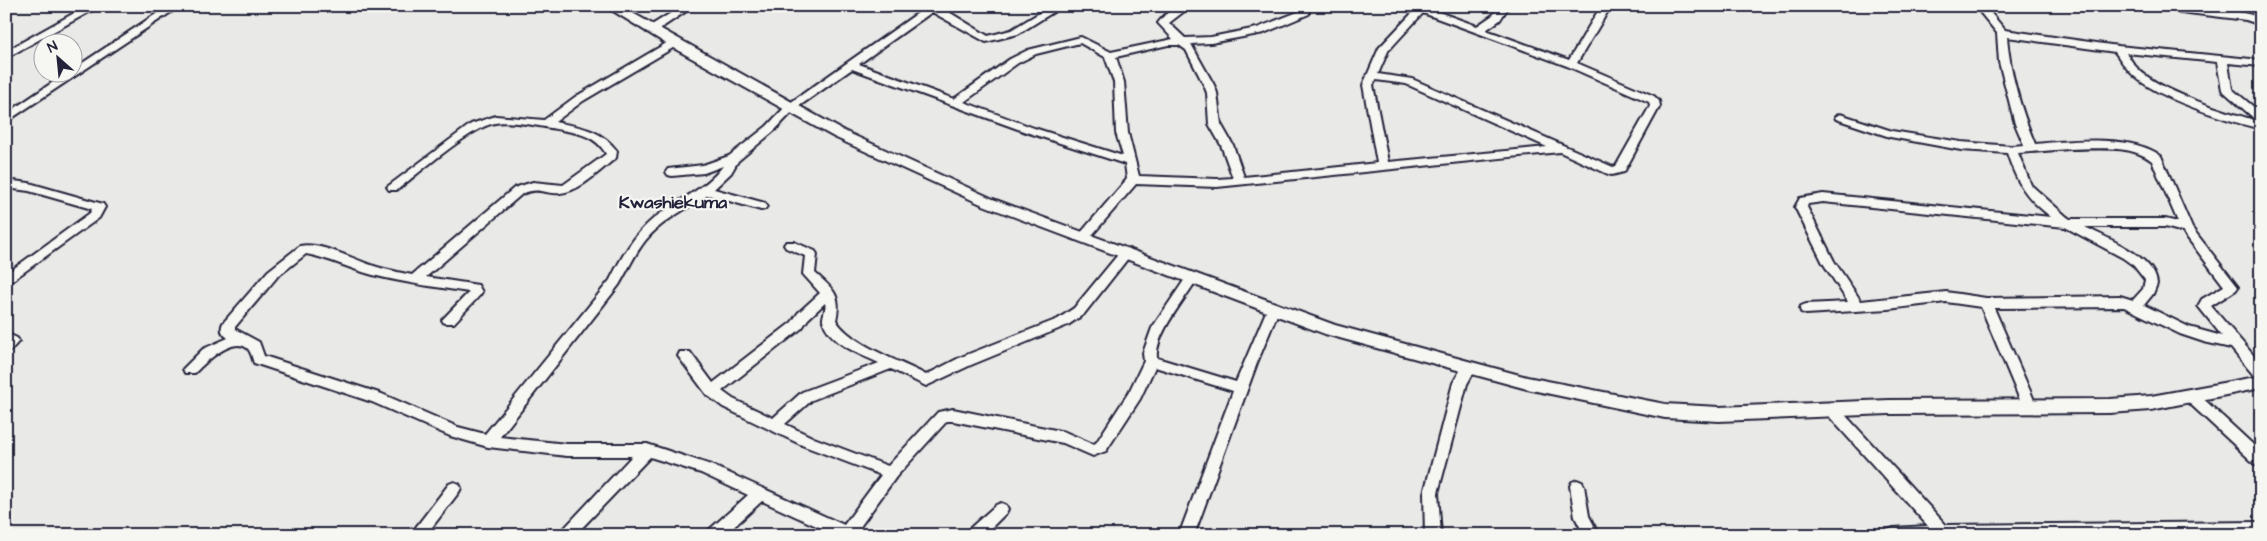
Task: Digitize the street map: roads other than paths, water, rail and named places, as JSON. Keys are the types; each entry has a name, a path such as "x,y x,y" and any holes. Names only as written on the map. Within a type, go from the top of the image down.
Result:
{"street":[{"path":"6,55 95,6"},
{"path":"6,119 175,6"},
{"path":"611,6 839,134 952,185 1083,238 1330,330 1536,385 1665,411 1718,414 1831,409 2030,408 2143,404 2261,382"},
{"path":"652,30 689,6"},
{"path":"672,172 704,169 733,159 771,128 791,107 932,7 986,39 996,39 1010,34 1058,6"},
{"path":"1186,6 1169,16 1163,23 1192,52 1210,89 1215,124 1227,145 1240,181"},
{"path":"1477,31 1503,11 1504,6"},
{"path":"1571,64 1606,6"},
{"path":"1980,6 2002,33 2004,62 2021,124 2030,147"},
{"path":"2155,6 2248,17 2261,22"},
{"path":"2212,6 2225,14"},
{"path":"1371,76 1408,81 1612,171 1620,170 1655,106 1654,101 1650,98 1571,64 1415,7 1388,44 1371,76 1368,91 1383,167"},
{"path":"956,103 1014,60 1032,52 1081,40 1110,55 1182,41 1212,40 1260,31 1306,12"},
{"path":"2002,33 2118,49 2261,63"},
{"path":"546,124 579,99 674,43"},
{"path":"2118,49 2134,71 2149,83 2202,107 2261,126"},
{"path":"1083,238 1134,180 1122,133 1119,82 1114,72 1110,55"},
{"path":"2222,59 2227,90 2261,119"},
{"path":"852,65 956,103 1130,162"},
{"path":"1840,117 1890,134 1926,141 2011,150 2069,145 2139,148 2148,152 2157,159 2187,229 2231,283 2231,289 2206,302 2204,306 2261,374"},
{"path":"393,187 481,124 496,119 546,124 592,134 611,151 612,155 567,188 557,189 539,184 518,191 414,280"},
{"path":"1134,180 1207,183 1240,181 1560,149"},
{"path":"2011,150 2022,181 2028,189 2068,223 2115,248 2148,272 2152,282 2150,290 2135,305"},
{"path":"488,441 615,282 627,258 641,238 657,222 706,191 727,170 733,159"},
{"path":"6,184 29,187 99,207 95,215 6,281"},
{"path":"706,191 761,206"},
{"path":"1858,306 1829,263 1800,207 1804,201 1823,198 2068,223 2166,223 2187,229"},
{"path":"790,245 811,254 809,274 828,293 833,304 829,320 834,330 848,342 926,380 932,379 966,360 1063,322 1079,311 1125,254"},
{"path":"449,320 476,292 474,288 414,280 372,270 324,253 304,249 296,254 263,286 228,326 229,332 254,346 259,360 377,398 455,432 488,441 568,450 647,450 706,469 850,534 891,473 943,416 953,415 1065,438 1093,450 1101,447 1135,395 1151,361 1150,353 1159,328 1191,279"},
{"path":"712,391 797,325 803,316 828,293"},
{"path":"1806,309 1946,297 1986,303 2120,301 2135,305 2155,317 2202,337 2234,344"},
{"path":"1986,303 2030,408"},
{"path":"1186,535 1273,310"},
{"path":"6,338 12,341 6,346"},
{"path":"190,369 208,352 236,340 244,341"},
{"path":"685,356 712,391 728,402 773,426 809,442 891,473"},
{"path":"1151,361 1192,372 1241,389"},
{"path":"773,426 808,396 892,363"},
{"path":"1433,535 1431,493 1460,383 1469,368"},
{"path":"2191,396 2261,461"},
{"path":"1831,409 1944,533"},
{"path":"565,535 647,450"},
{"path":"1577,486 1582,517 1592,535"},
{"path":"417,535 454,488"},
{"path":"714,535 760,494"},
{"path":"973,535 1001,510"},
{"path":"1893,535 2261,528"}],"district":[{"name":"Kwashiekuma","path":"673,202"}]}
